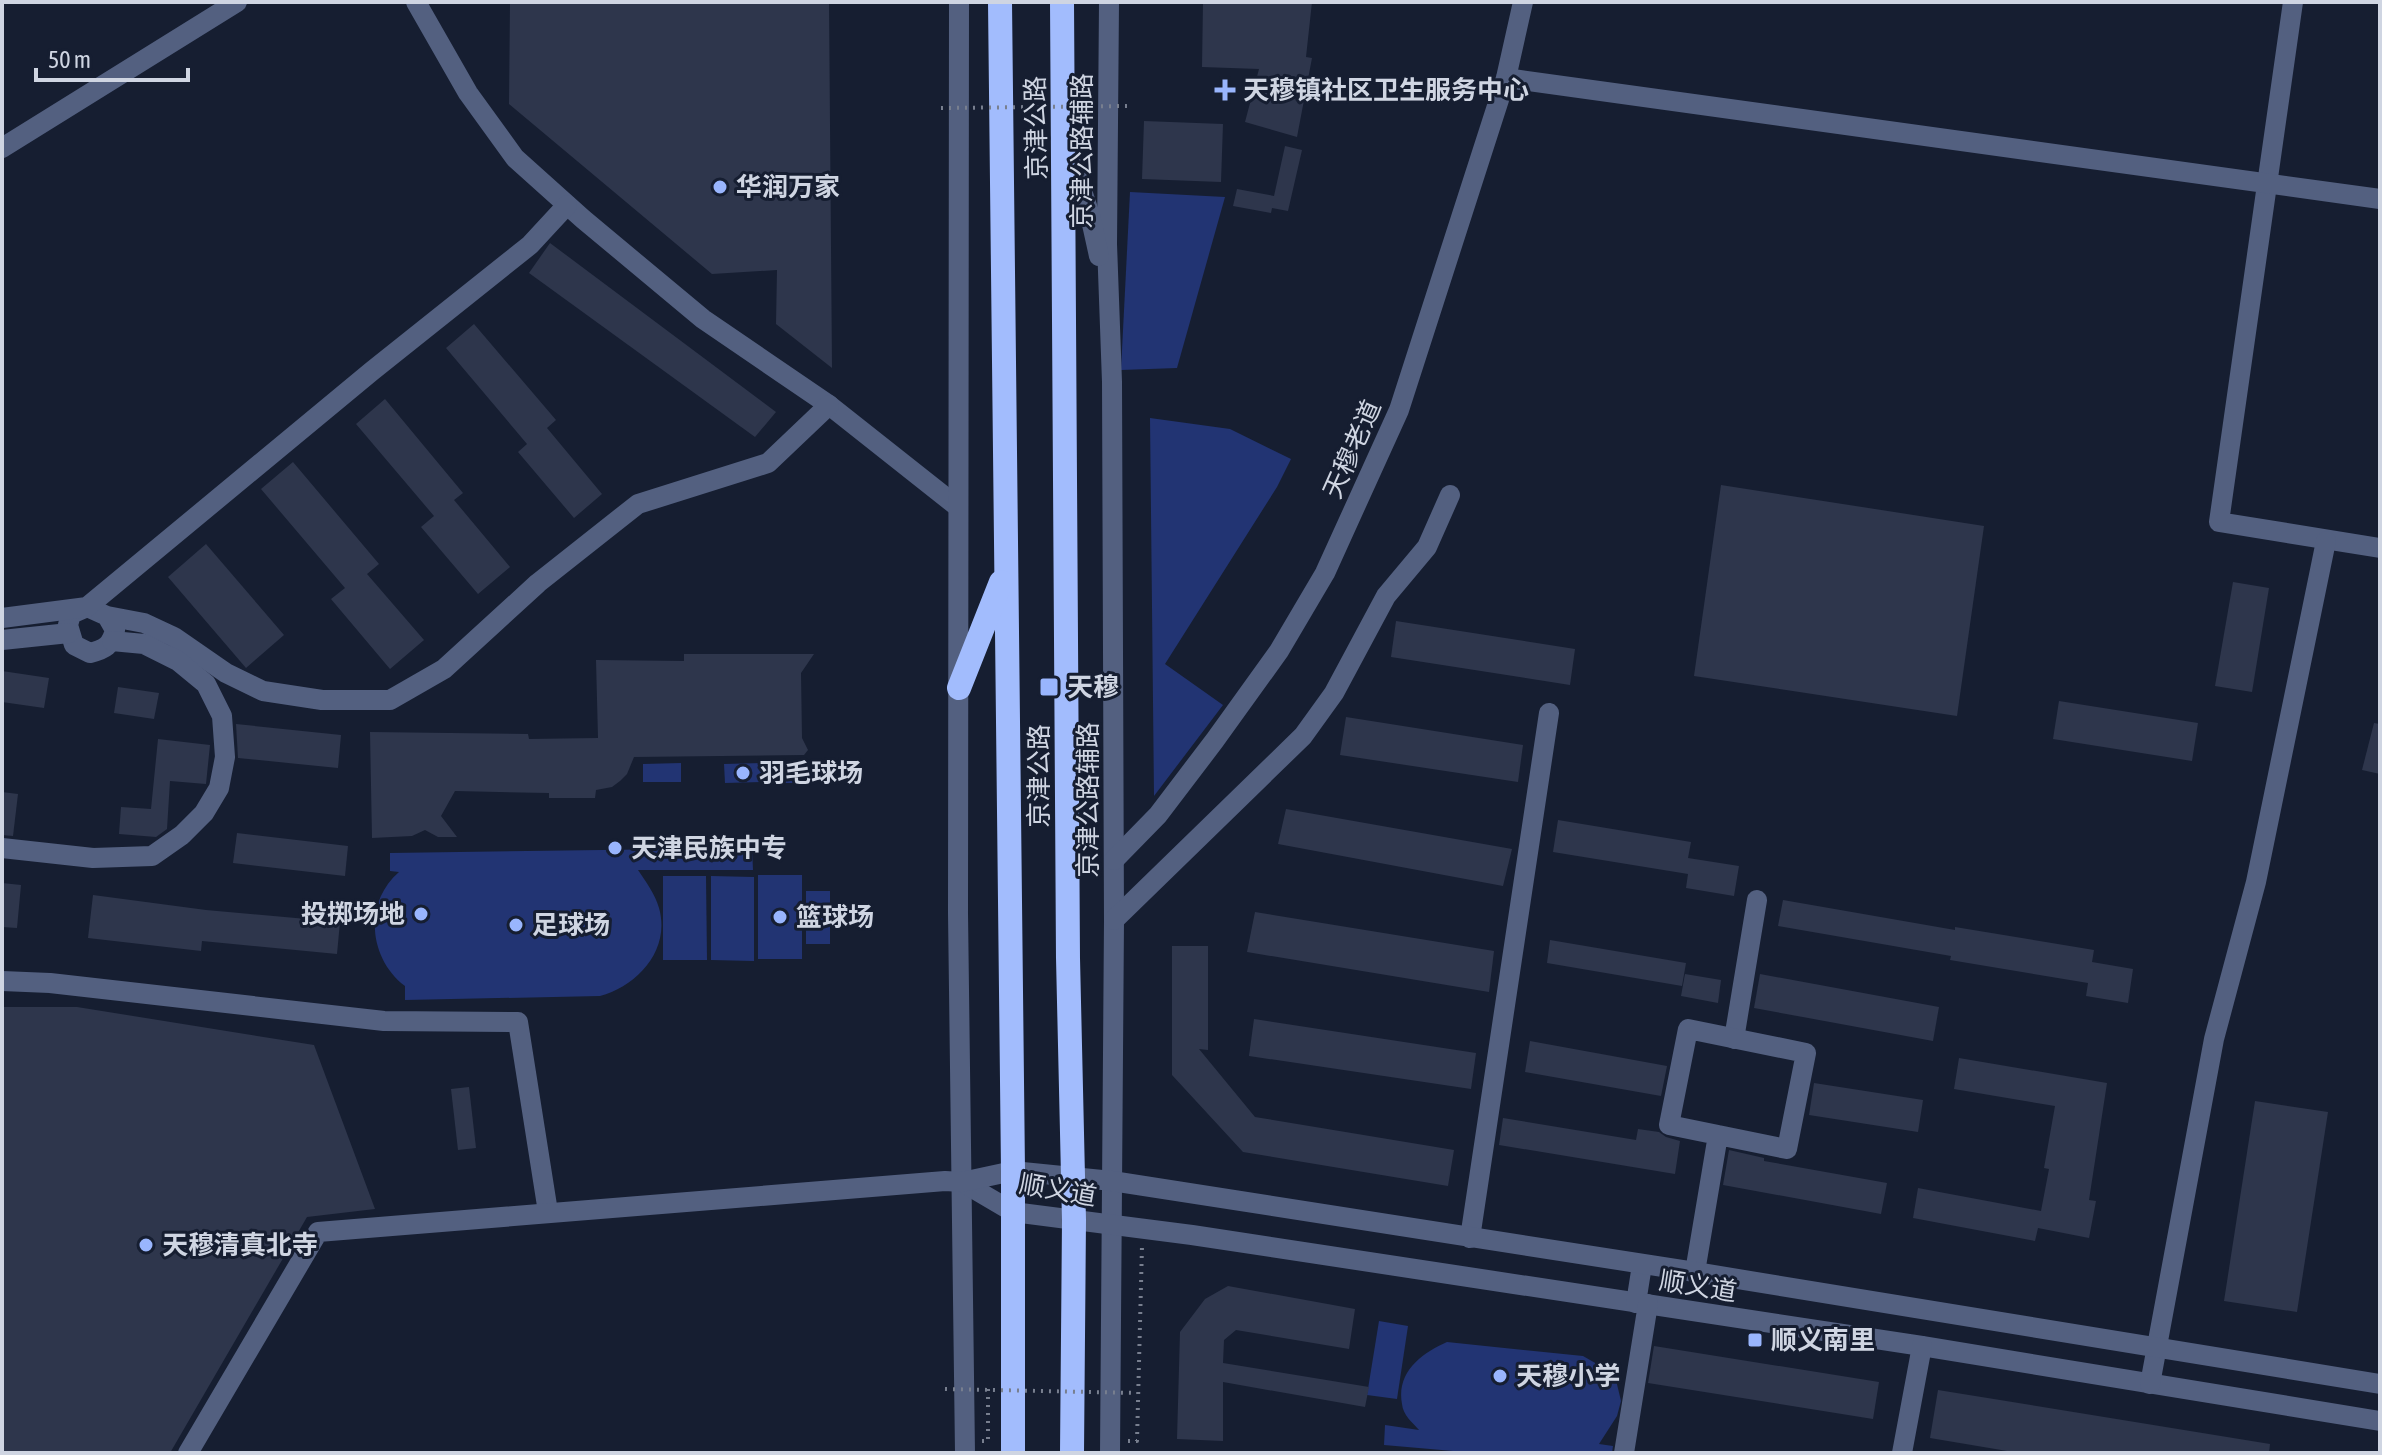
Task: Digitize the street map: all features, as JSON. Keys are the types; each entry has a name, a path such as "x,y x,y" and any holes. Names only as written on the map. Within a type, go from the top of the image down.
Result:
{"highway":[{"name":"京津公路","path":"1000,2 1013,1171 1013,1453"},
{"name":"京津公路","path":"1062,2 1068,943 1074,1176 1072,1453"},
{"path":"959,688 1006,569"}],"street":[{"path":"2,148 237,2"},
{"path":"416,2 468,93 515,158 703,319 829,405 958,507"},
{"path":"959,2 958,507 965,1453"},
{"name":"京津公路辅路","path":"1109,2 1107,244 1114,860 1110,1453"},
{"name":"天穆老道","path":"1114,860 1158,815 1215,740 1279,651 1325,573 1399,410 1506,78 1523,2"},
{"path":"2293,2 2219,522 2380,548"},
{"path":"1506,78 2380,199"},
{"path":"1064,137 1090,215 1110,323"},
{"path":"107,616 115,630 107,648 90,653 74,645 68,625 71,614 87,607 530,245 567,205"},
{"path":"2,618 87,607 107,616 144,623 174,637 226,673 263,691 322,700 390,700 444,669 538,583 638,504 768,463 829,405"},
{"path":"1114,920 1303,736 1338,685 1386,596 1427,547 1450,495"},
{"path":"2150,1384 2214,1039 2256,882 2326,541"},
{"path":"2,640 69,633"},
{"path":"2,848 93,858 152,856 182,835 204,813 219,788 225,757 222,716 206,684 178,661 144,644 112,641"},
{"path":"1470,1238 1549,713"},
{"path":"1734,1039 1757,900"},
{"path":"2,981 50,983 384,1021 518,1022 548,1212"},
{"path":"1688,1029 1806,1053 1787,1149 1718,1135 1669,1125 1688,1029"},
{"path":"1695,1272 1718,1135"},
{"name":"顺义道","path":"962,1182 1013,1171 1112,1181 2380,1384"},
{"path":"188,1453 318,1232 962,1182"},
{"name":"顺义道","path":"962,1182 1013,1212 1192,1235 1922,1346 2380,1421"},
{"path":"1624,1453 1642,1304 1642,1265"},
{"path":"1902,1453 1922,1346"}],"path":[{"path":"941,108 1127,106"},
{"path":"1137,1441 1142,1229"},
{"path":"945,1389 1137,1393"},
{"path":"988,1389 988,1441"}],"shaded area":[{"path":"1130,192 1225,197 1177,368 1121,370"},
{"path":"1150,418 1230,429 1291,459 1277,487 1165,664 1223,705 1154,796"},
{"path":"681,763 681,782 643,782 643,764"},
{"name":"羽毛球场","path":"762,763 762,782 725,783 724,764"},
{"path":"802,764 802,783 768,783 768,765"},
{"path":"752,848 753,870 638,870 659,908 660,938 648,964 638,975 627,984 600,996 405,1000 405,986 393,975 378,946 375,930 380,899 399,872 390,871 390,853"},
{"name":"篮球场","path":"758,875 802,875 802,959 758,959"},
{"path":"663,876 706,876 707,960 663,960"},
{"name":"篮球场","path":"711,876 754,877 754,961 711,960"},
{"path":"806,891 830,891 830,944 806,944"},
{"path":"1379,1321 1408,1326 1397,1399 1367,1395"},
{"path":"1447,1342 1583,1356 1604,1368 1616,1380 1621,1401 1617,1416 1599,1444 1613,1446 1612,1453 1476,1453 1384,1445 1385,1425 1419,1430 1403,1408 1403,1382 1420,1358"}],"building":[{"name":"华润万家","path":"510,2 829,2 832,368 776,324 777,270 712,274 509,104"},
{"path":"1203,2 1312,2 1306,57 1312,58 1297,137 1245,122 1259,69 1202,67"},
{"path":"1144,121 1223,124 1221,182 1142,179"},
{"path":"1285,146 1302,150 1288,211 1272,208 1271,213 1233,206 1237,189 1274,196"},
{"path":"550,243 776,412 755,437 529,273"},
{"path":"474,324 556,420 547,428 602,494 574,518 518,452 527,444 446,348"},
{"path":"385,399 463,493 454,500 510,567 478,594 421,527 434,516 356,424"},
{"path":"293,462 379,564 367,574 424,640 390,669 331,599 345,588 261,489"},
{"path":"1721,485 1984,526 1957,716 1694,676"},
{"path":"206,544 284,635 246,668 168,577"},
{"path":"2233,582 2269,588 2252,692 2215,686"},
{"path":"1396,621 1575,649 1570,685 1391,657"},
{"path":"684,654 814,654 801,673 802,738 808,750 804,755 634,757 627,774 612,787 596,790 595,798 549,798 549,793 455,791 441,816 457,837 438,837 425,830 412,836 372,838 370,732 528,734 529,739 598,738 596,660 684,661"},
{"path":"2,671 49,678 44,708 2,702"},
{"path":"118,687 159,693 154,719 114,713"},
{"path":"2059,701 2198,723 2192,761 2053,739"},
{"path":"1346,717 1523,745 1518,782 1340,755"},
{"path":"2374,723 2380,724 2380,774 2362,770"},
{"path":"236,724 341,735 338,768 238,758"},
{"path":"158,739 210,745 206,784 170,781 167,829 156,837 119,834 121,807 151,809"},
{"path":"2,792 18,794 13,836 2,835"},
{"path":"1286,809 1512,849 1503,886 1278,844"},
{"path":"1558,820 1691,842 1688,858 1739,866 1734,896 1686,888 1688,874 1553,852"},
{"path":"237,833 348,846 345,876 233,863"},
{"path":"2,883 21,885 17,928 2,927"},
{"path":"93,895 206,910 340,922 337,954 202,941 201,951 88,938"},
{"path":"1783,900 2094,950 2092,962 2133,969 2128,1003 2086,996 2088,983 1778,926"},
{"path":"1255,912 1494,951 1489,992 1247,952"},
{"path":"1550,940 1686,963 1682,986 1547,963"},
{"path":"1172,946 1208,946 1208,1050 1199,1049 1255,1117 1454,1150 1448,1186 1243,1152 1172,1075"},
{"path":"1685,974 1721,980 1718,1003 1681,996"},
{"path":"1760,974 1939,1007 1933,1041 1754,1008"},
{"name":"天穆清真北寺","path":"2,1007 77,1007 314,1045 375,1209 307,1217 170,1453 2,1453"},
{"path":"1254,1019 1476,1053 1471,1089 1249,1056"},
{"path":"1530,1041 1667,1066 1661,1096 1525,1072"},
{"path":"1959,1058 2107,1083 2089,1200 2096,1201 2089,1238 2038,1228 2035,1241 1913,1218 1918,1188 2041,1211 2049,1169 2044,1168 2055,1106 1954,1089"},
{"path":"1814,1083 1923,1100 1918,1132 1809,1115"},
{"path":"469,1087 476,1148 458,1150 451,1089"},
{"path":"2255,1101 2328,1112 2297,1312 2224,1301"},
{"path":"1503,1118 1636,1140 1638,1129 1659,1132 1680,1141 1675,1174 1499,1145"},
{"path":"1729,1150 1764,1158 1764,1161 1887,1183 1881,1214 1723,1185"},
{"path":"1228,1286 1355,1309 1349,1349 1236,1330 1224,1340 1223,1363 1369,1387 1365,1407 1223,1382 1223,1441 1177,1439 1180,1332 1205,1299"},
{"path":"1654,1346 1879,1382 1873,1419 1648,1383"},
{"path":"1938,1390 2270,1444 2269,1453 2019,1453 1930,1438"}],"place":[{"name":"天穆镇社区卫生服务中心","path":"1225,90"},
{"name":"华润万家","path":"720,187"},
{"name":"天穆","path":"1049,687"},
{"name":"羽毛球场","path":"743,773"},
{"name":"天津民族中专","path":"615,848"},
{"name":"投掷场地","path":"421,914"},
{"name":"篮球场","path":"780,917"},
{"name":"足球场","path":"516,925"},
{"name":"天穆清真北寺","path":"146,1245"},
{"name":"顺义南里","path":"1755,1340"},
{"name":"天穆小学","path":"1500,1376"}]}
